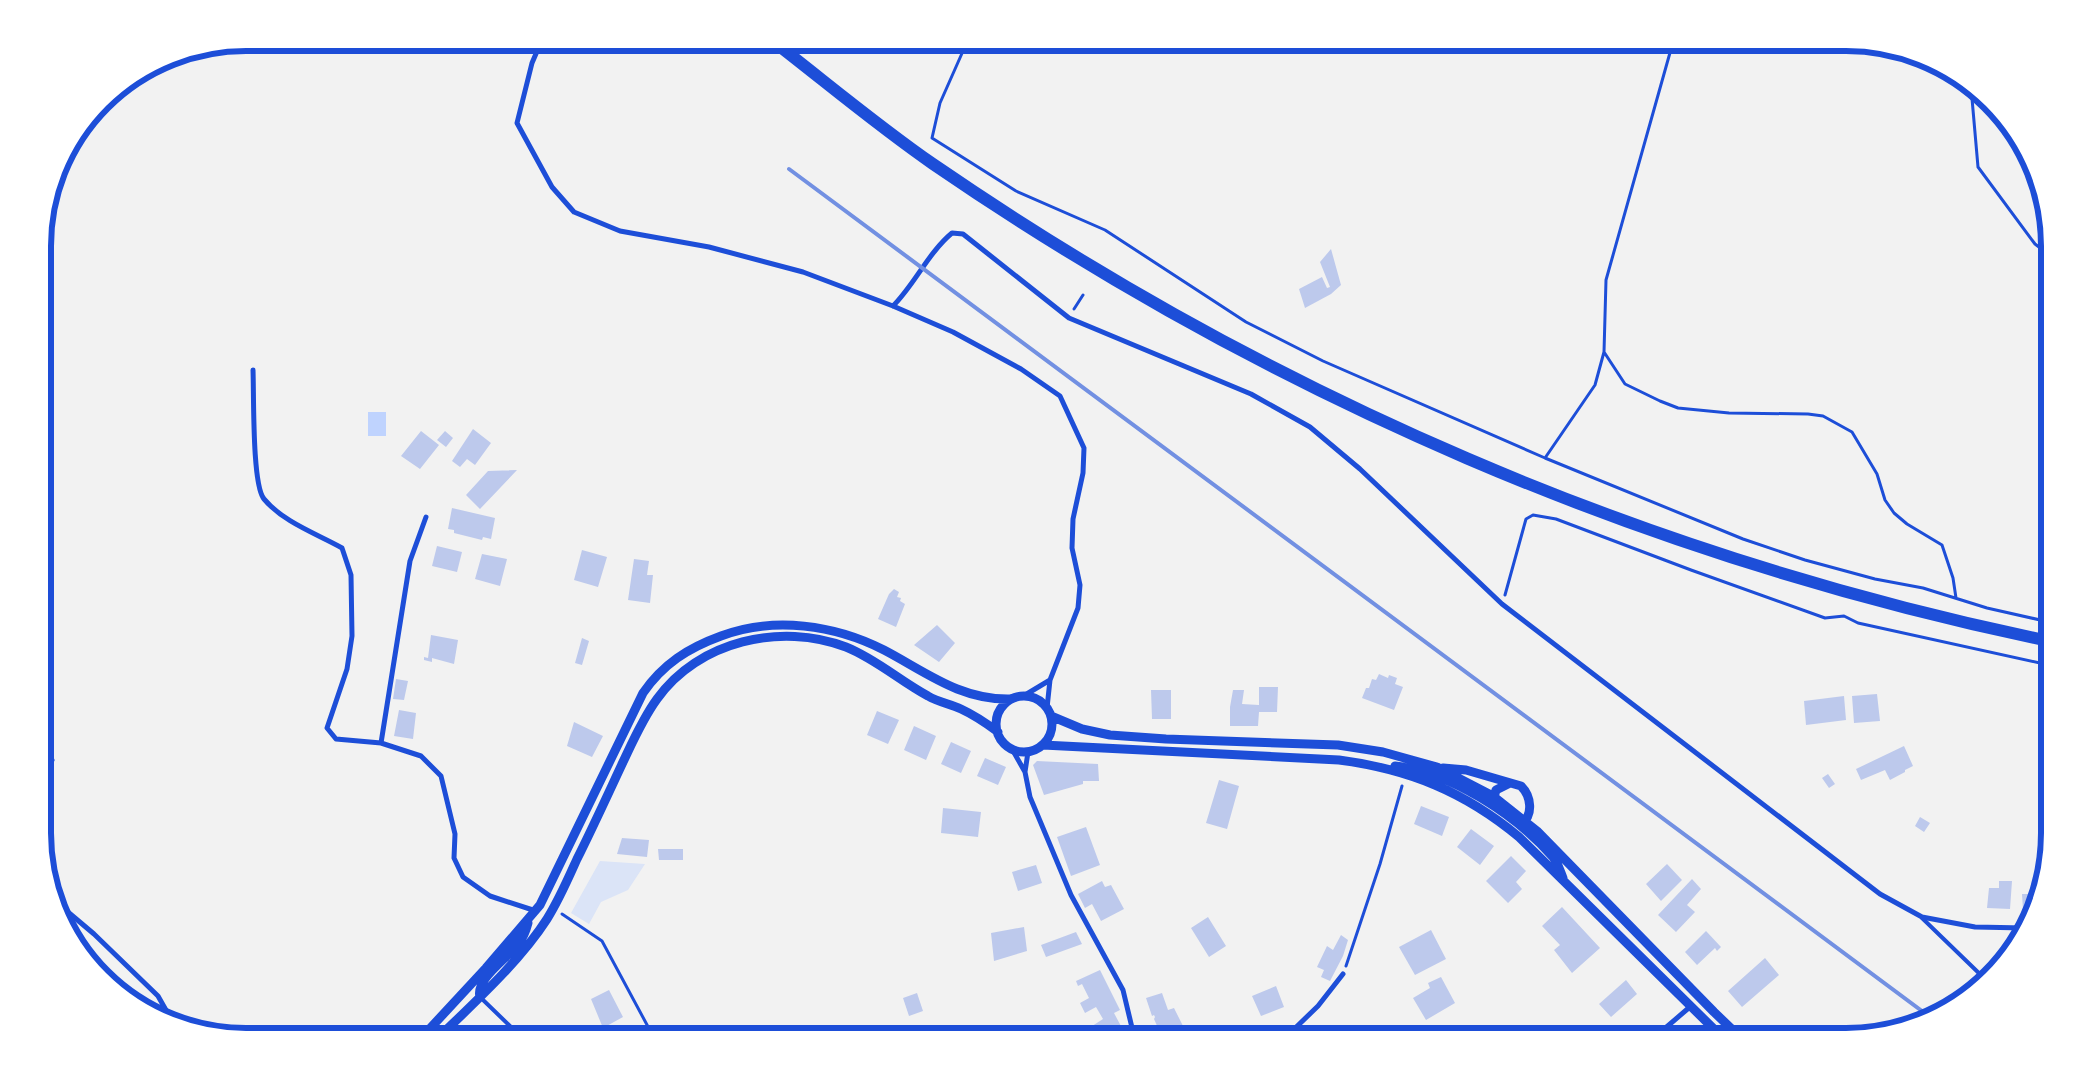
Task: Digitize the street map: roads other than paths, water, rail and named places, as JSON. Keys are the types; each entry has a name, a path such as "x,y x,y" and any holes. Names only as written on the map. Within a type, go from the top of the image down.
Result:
{"main road":[{"path":"786,51 931,163 1121,285 1266,364 1346,404 1498,473 1647,530 1807,582 1933,616 2041,639"}],"street":[{"path":"537,51 532,63 517,123 552,187 574,212 620,231 709,246 803,272 893,306 953,332 1021,369 1060,396 1084,448 1082,473 1073,519 1072,548 1080,585 1078,608 1050,680 1049,712 1052,732 1043,745"},
{"path":"893,306 905,294 942,242 952,233 963,234 1069,318 1251,394 1310,427 1360,469 1502,604 1880,894 1922,917 1975,927 2016,928"},
{"path":"253,370 257,478 262,498 292,521 342,548 351,575 352,636 347,669 327,728 336,739 381,743 421,756 441,776 455,834 454,858 463,877 490,896 536,911"},
{"path":"381,743 410,561 426,517"},
{"path":"430,1028 536,911 643,693 654,677 674,659 703,642 727,633 753,627 800,625 855,638 883,650 953,688 971,695 1010,700 1025,695 1050,680"},
{"path":"448,1028 528,945 553,909 636,734 656,699 678,676 712,654 738,643 764,637 798,636 831,642 863,655 930,697 976,717 998,732"},
{"path":"1025,695 1041,701 1049,712 1082,729 1110,735 1166,739 1301,742 1338,745 1383,752 1437,768 1466,770 1521,786 1527,792 1530,802 1529,813 1522,823"},
{"path":"1010,700 999,712 996,721 998,732 1005,744 1012,749 1028,752 1043,745 1305,758 1411,768 1442,778 1493,801"},
{"path":"1012,749 1025,772 1030,797 1070,895 1123,990 1132,1028"},
{"path":"1025,772 1028,752"},
{"path":"1369,764 1406,774 1458,794 1493,815 1566,882 1713,1028"},
{"path":"1437,768 1493,801 1522,823 1731,1028"},
{"path":"1493,801 1496,790 1510,783"},
{"path":"1522,823 1553,858 1566,882"},
{"path":"68,912 94,934 158,996 166,1011"},
{"path":"480,996 479,992 482,982 518,946 525,935 528,920"},
{"path":"1295,1028 1318,1006 1343,974"},
{"path":"1665,1028 1691,1006"}],"lane":[{"path":"1922,917 1981,974"},
{"path":"480,996 511,1027"}],"water":[{"path":"368,412 386,412 386,436 368,436"}],"railway":[{"path":"789,169 1923,1012"}]}
